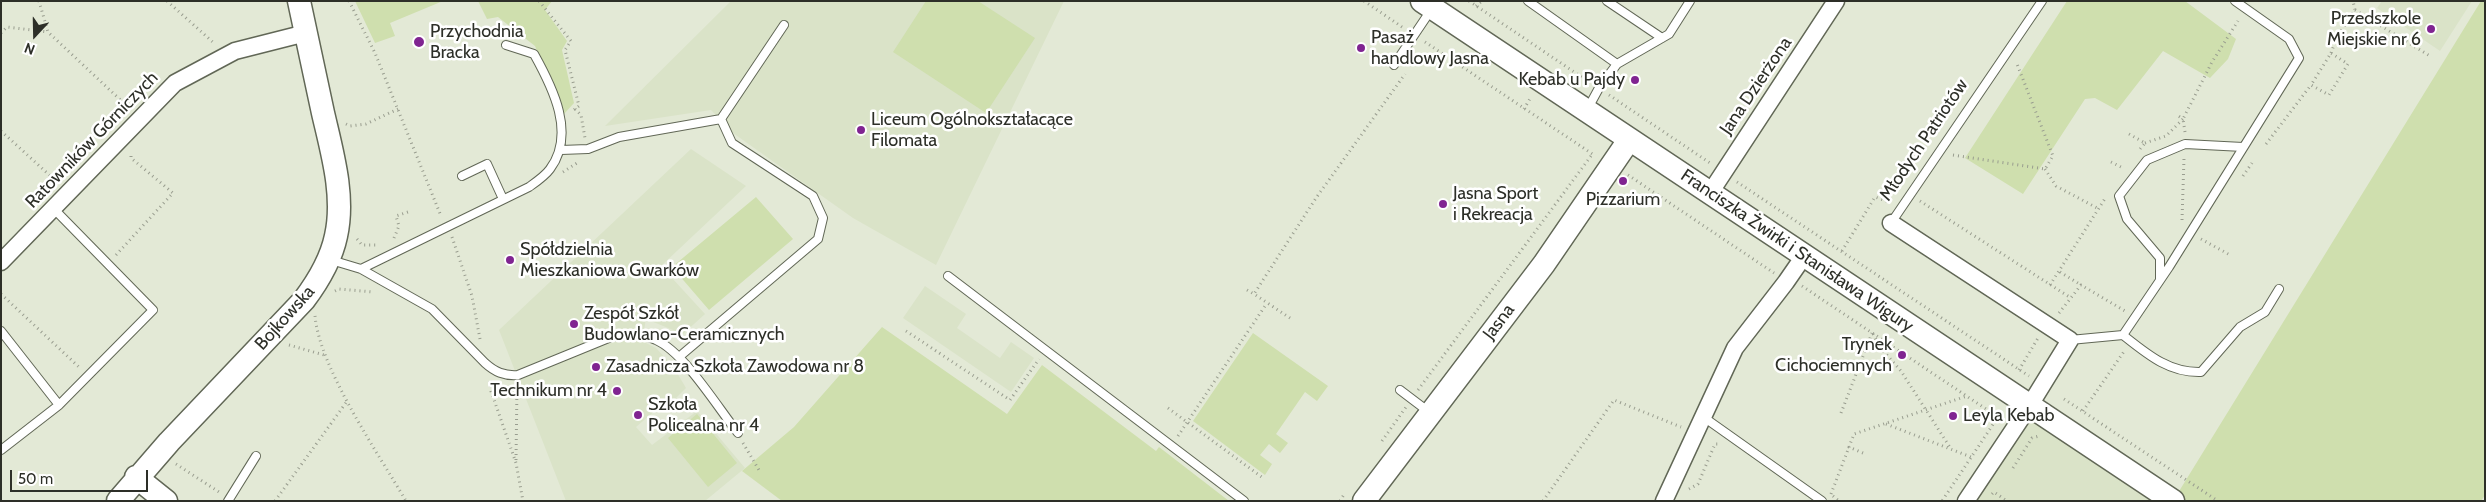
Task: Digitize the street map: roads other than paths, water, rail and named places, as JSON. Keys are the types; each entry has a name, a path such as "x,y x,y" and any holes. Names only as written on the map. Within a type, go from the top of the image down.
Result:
{"street":[{"name":"Bojkowska","path":"118,501 136,478 304,300 318,282 329,259 336,235 340,206 332,157 299,1"},
{"name":"Jana Dzierżona","path":"1710,193 1836,1"},
{"name":"Franciszka Żwirki i Stanisława Wigury","path":"1427,5 2173,501"},
{"name":"Ratowników Górniczych","path":"1,262 175,83 235,51 306,33"},
{"name":"Jasna","path":"1358,493 1431,413 1544,264 1629,140"},
{"name":"Młodych Patriotów","path":"1891,223 2070,340"},
{"path":"1664,501 1735,348 1793,283 1804,256"},
{"path":"1966,501 2030,405 2070,340"},
{"path":"136,478 166,501"}],"lane":[{"path":"1528,1 1617,64"},
{"path":"1606,1 1662,38"},
{"path":"1586,112 1599,88 1617,64 1669,34 1690,1"},
{"name":"Młodych Patriotów","path":"1891,223 2042,1"},
{"path":"2123,335 2160,280 2299,58 2289,40 2236,1"},
{"path":"1394,65 1414,35 1427,5"},
{"path":"561,150 588,149 619,136 721,119 784,25"},
{"path":"361,268 529,187 549,171 561,150 561,121 546,75 534,54 506,45"},
{"path":"679,357 818,239 823,218 813,196 732,143 721,119"},
{"path":"2160,280 2160,258 2126,219 2119,196 2148,160 2185,144 2243,147"},
{"path":"462,176 487,164 503,200"},
{"path":"1,450 59,405 153,310 53,208"},
{"path":"329,259 361,268 432,309 485,363 498,373 518,375 610,337 625,334 642,335 657,340 679,357 738,433"},
{"path":"948,276 1244,501"},
{"path":"2070,340 2123,335 2168,367 2185,372 2201,372 2240,327 2265,312 2279,289"},
{"path":"1,330 59,405"},
{"path":"1400,390 1431,413"},
{"path":"1702,416 1822,501"},
{"path":"229,500 256,456"}],"place":[{"name":"Przedszkole Miejskie nr 6","path":"2431,29"},
{"name":"Przychodnia Bracka","path":"419,42"},
{"name":"Pasaż handlowy Jasna","path":"1361,48"},
{"name":"Kebab u Pajdy","path":"1635,80"},
{"name":"Liceum Ogólnokształacące Filomata","path":"861,130"},
{"name":"Pizzarium","path":"1623,181"},
{"name":"Jasna Sport i Rekreacja","path":"1443,204"},
{"name":"Spółdzielnia Mieszkaniowa Gwarków","path":"510,260"},
{"name":"Zespół Szkół Budowlano-Ceramicznych","path":"574,324"},
{"name":"Trynek Cichociemnych","path":"1902,355"},
{"name":"Zasadnicza Szkoła Zawodowa nr 8","path":"596,367"},
{"name":"Technikum nr 4","path":"617,391"},
{"name":"Szkoła Policealna nr 4","path":"638,415"},
{"name":"Leyla Kebab","path":"1953,416"}]}
